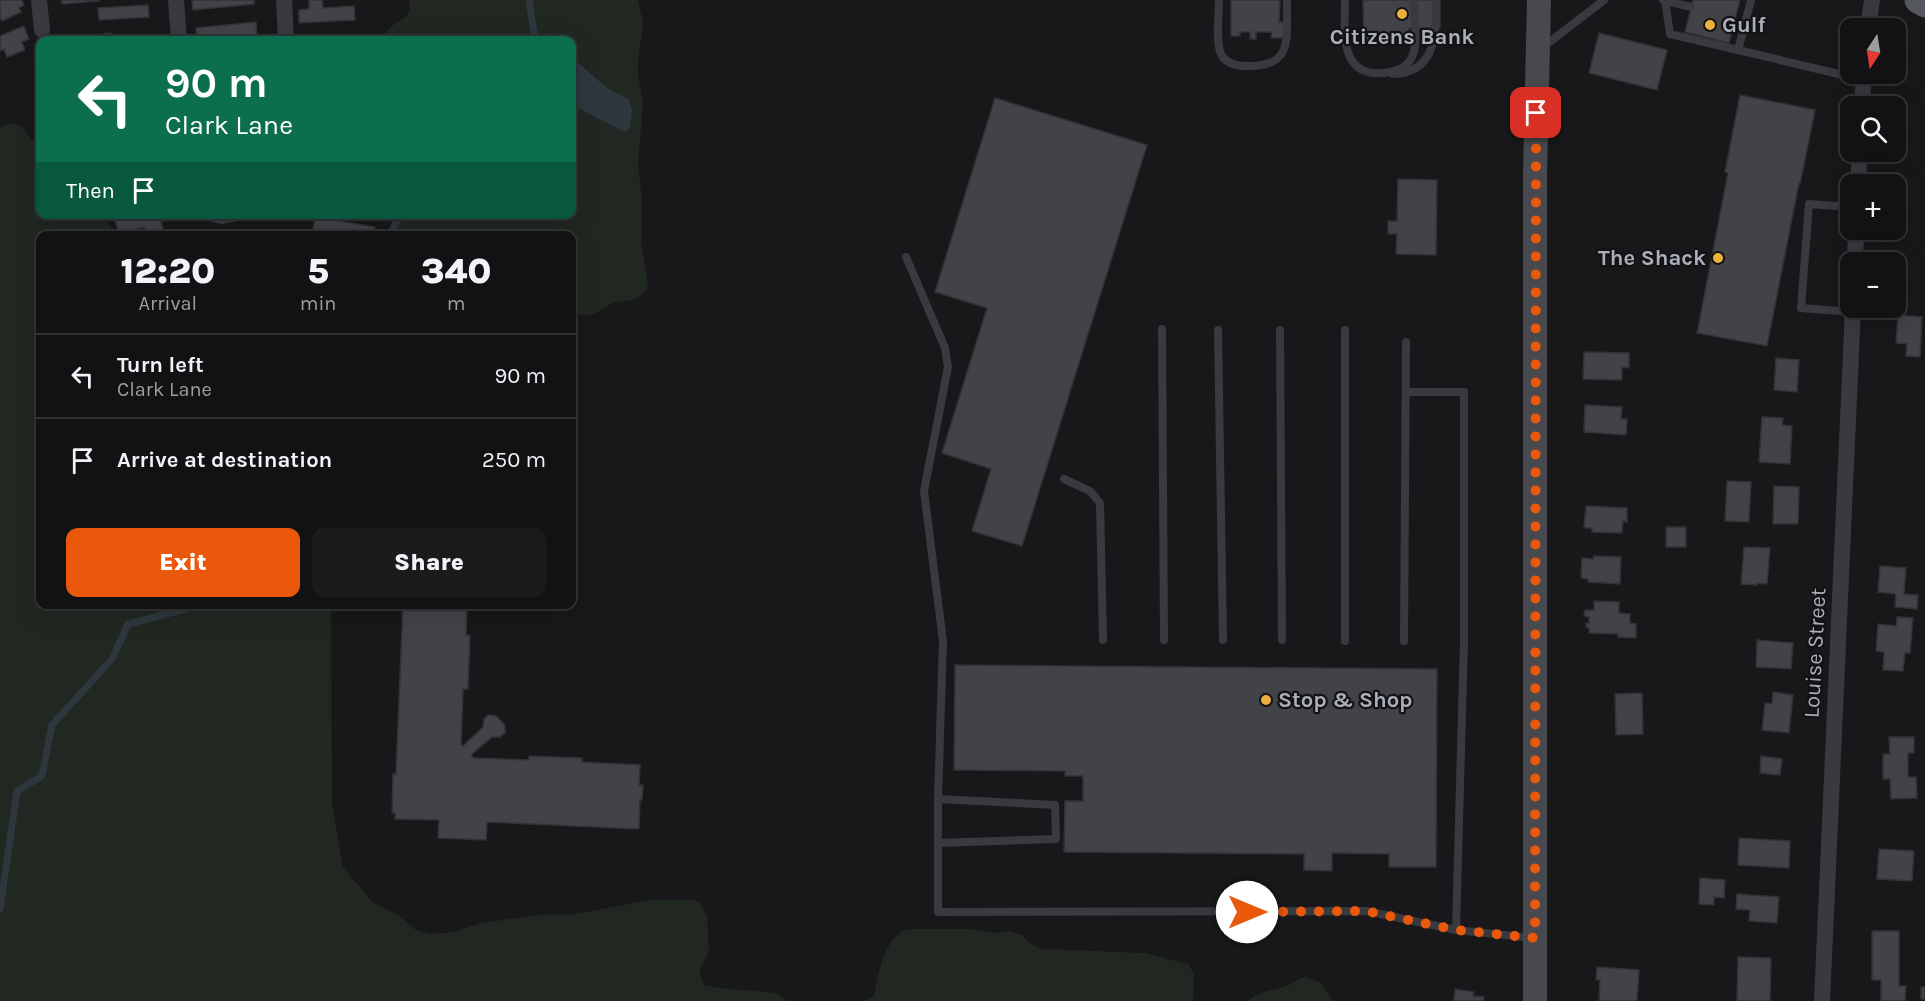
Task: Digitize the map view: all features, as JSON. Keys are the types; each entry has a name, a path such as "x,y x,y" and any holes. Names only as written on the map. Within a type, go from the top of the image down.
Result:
{"main road":[{"path":"1535,1001 1535,175 1539,0"},
{"path":"1918,0 1925,4"}],"street":[{"path":"39,0 42,30"},
{"path":"176,0 179,36"},
{"path":"284,0 286,36"},
{"path":"1869,18 1872,0"},
{"name":"Louise Street","path":"1822,1001 1853,318"}],"lane":[{"path":"1219,0 1220,53 1233,64 1250,66 1265,66 1279,58 1283,52 1286,38 1287,0"},
{"path":"1345,0 1346,48 1356,66 1375,73 1406,73 1422,63 1429,54 1434,41 1436,0"},
{"path":"1375,73 1398,70 1411,59 1414,51 1414,0"},
{"path":"1537,51 1604,0"},
{"path":"1691,7 1664,0 1670,34 1840,72"},
{"path":"1738,50 1751,0"},
{"path":"1735,19 1745,21"},
{"path":"1840,206 1809,204 1801,308 1840,310"},
{"path":"906,257 945,348 948,367 924,491 943,641 938,799 938,912 1366,911 1456,930 1535,938"},
{"path":"1162,329 1164,640"},
{"path":"1218,330 1223,640"},
{"path":"1280,330 1282,640"},
{"path":"1345,330 1346,640"},
{"path":"1404,641 1406,342"},
{"path":"1406,392 1464,392 1464,641 1456,930"},
{"path":"1064,479 1090,491 1100,503 1103,640"},
{"path":"938,799 1055,805 1056,839 938,843"}],"shaded area":[{"path":"409,0 638,0 643,24 638,75 643,104 638,163 642,201 641,245 648,283 647,290 640,296 611,304 587,316 576,313 576,231 388,231 393,219 576,219 576,107 624,132 628,100 606,87 576,61 576,36 384,36 389,28 404,18 410,8"},
{"path":"576,61 606,87 629,100 632,110 630,128 624,132 576,107"},
{"path":"12,123 20,125 36,145 36,219 104,219 115,231 36,231 36,609 330,609 332,803 343,867 372,902 398,915 416,930 430,934 453,932 481,923 548,914 570,915 650,900 693,900 700,903 707,916 709,951 699,971 704,985 777,993 787,1001 0,1001 0,127"},
{"path":"972,929 994,933 1008,931 1022,935 1040,949 1145,953 1188,964 1194,973 1193,1001 864,1001 874,996 883,958 892,940 906,930"},
{"path":"1305,977 1320,982 1333,1001 1248,1001 1260,993 1286,986"}],"building":[{"path":"0,0 22,0 24,5 19,8 21,12 2,21"},
{"path":"62,0 98,0 99,1 62,4"},
{"path":"192,0 254,0 254,4 193,10"},
{"path":"309,0 322,0 323,8 354,6 355,20 299,23 299,10 309,9"},
{"path":"1231,0 1280,0 1279,22 1284,22 1284,38 1271,38 1272,32 1256,32 1256,39 1250,39 1250,32 1240,32 1240,36 1231,36"},
{"name":"Citizens Bank","path":"1363,0 1440,0 1440,28 1409,28 1409,42 1364,42"},
{"name":"Gulf","path":"1693,0 1740,0 1729,43 1685,32"},
{"path":"148,5 149,17 99,20 98,8"},
{"path":"256,22 257,36 197,36 196,28"},
{"path":"24,26 29,39 22,42 25,50 7,57 4,49 0,51 0,36"},
{"path":"1599,33 1667,50 1657,90 1589,73"},
{"path":"1740,95 1815,110 1767,346 1697,333 1728,173 1725,172"},
{"path":"995,98 1147,145 1022,546 972,531 991,469 942,453 987,308 935,292"},
{"path":"1398,179 1437,180 1436,255 1396,254 1397,234 1388,234 1388,221 1397,221"},
{"path":"171,219 161,222 163,230 160,231 145,231 144,227 118,231 115,220"},
{"path":"315,219 375,227 374,231 313,230"},
{"path":"1906,316 1922,317 1920,357 1906,356 1907,344 1896,343 1898,318 1906,318"},
{"path":"1584,352 1629,353 1629,368 1622,367 1622,380 1583,379"},
{"path":"1776,358 1799,360 1797,392 1774,390"},
{"path":"1585,405 1622,407 1621,419 1627,419 1626,435 1584,432"},
{"path":"1762,417 1783,418 1782,425 1792,426 1790,464 1759,462"},
{"path":"1727,481 1751,482 1749,522 1725,521"},
{"path":"1774,486 1799,487 1798,524 1773,524"},
{"path":"1586,506 1627,508 1627,522 1623,521 1622,533 1592,532 1592,528 1584,528"},
{"path":"1666,527 1686,527 1686,547 1666,547"},
{"path":"1744,547 1770,548 1767,584 1741,584"},
{"path":"1594,556 1621,557 1620,584 1588,582 1588,579 1581,578 1582,558 1593,559"},
{"path":"1880,566 1906,568 1904,594 1918,595 1917,609 1895,607 1896,594 1878,592"},
{"path":"1594,601 1619,602 1619,613 1630,614 1630,623 1636,624 1636,638 1618,637 1618,634 1589,633 1586,623 1589,623 1589,617 1584,616 1585,610 1594,610"},
{"path":"403,609 467,609 466,635 470,635 468,689 463,689 461,745 463,746 483,727 484,719 488,715 496,716 505,725 505,733 500,737 492,737 471,755 474,758 529,760 529,756 582,758 582,762 640,765 639,785 643,785 639,829 487,822 486,840 438,838 439,820 395,819 395,813 392,813 393,774 396,774"},
{"path":"1897,617 1913,618 1910,653 1905,653 1903,671 1883,670 1884,652 1876,651 1878,624 1896,626"},
{"path":"1757,640 1793,643 1791,669 1756,667"},
{"path":"955,665 1437,669 1436,867 1389,867 1389,854 1332,853 1332,871 1304,870 1304,854 1064,852 1065,801 1083,801 1083,776 1065,776 1065,771 954,770"},
{"path":"1773,692 1793,695 1789,733 1762,730 1765,703 1772,704"},
{"path":"1642,693 1643,734 1616,735 1615,694"},
{"path":"1889,737 1914,737 1914,753 1908,753 1908,777 1916,777 1917,798 1891,799 1890,779 1883,779 1883,754 1890,754"},
{"path":"1761,756 1782,759 1780,775 1760,773"},
{"path":"1739,838 1790,841 1789,868 1738,865"},
{"path":"1879,849 1914,851 1912,881 1877,879"},
{"path":"1700,878 1725,880 1724,898 1714,897 1714,905 1699,904"},
{"path":"1737,894 1779,897 1777,923 1749,921 1750,910 1736,909"},
{"path":"1872,931 1899,931 1899,986 1906,986 1905,1001 1881,1001 1881,980 1872,980"},
{"path":"1738,957 1771,958 1770,1001 1737,1001"},
{"path":"1597,967 1639,970 1637,1001 1599,1001 1600,980 1596,980"},
{"path":"1921,987 1925,987 1925,999 1921,999"},
{"path":"1455,989 1474,992 1473,996 1484,997 1483,1001 1454,1001"}],"waterway":[{"path":"529,0 534,36"},
{"path":"392,231 398,219"},
{"path":"0,909 17,791 42,776 52,725 112,659 128,624 186,609"}],"place":[{"name":"Citizens Bank","path":"1402,14"},
{"name":"Gulf","path":"1710,25"},
{"name":"The Shack","path":"1718,258"},
{"name":"Stop & Shop","path":"1266,700"}],"route":[{"path":"1247,912 1366,911 1456,930 1535,938 1536,113"}]}
